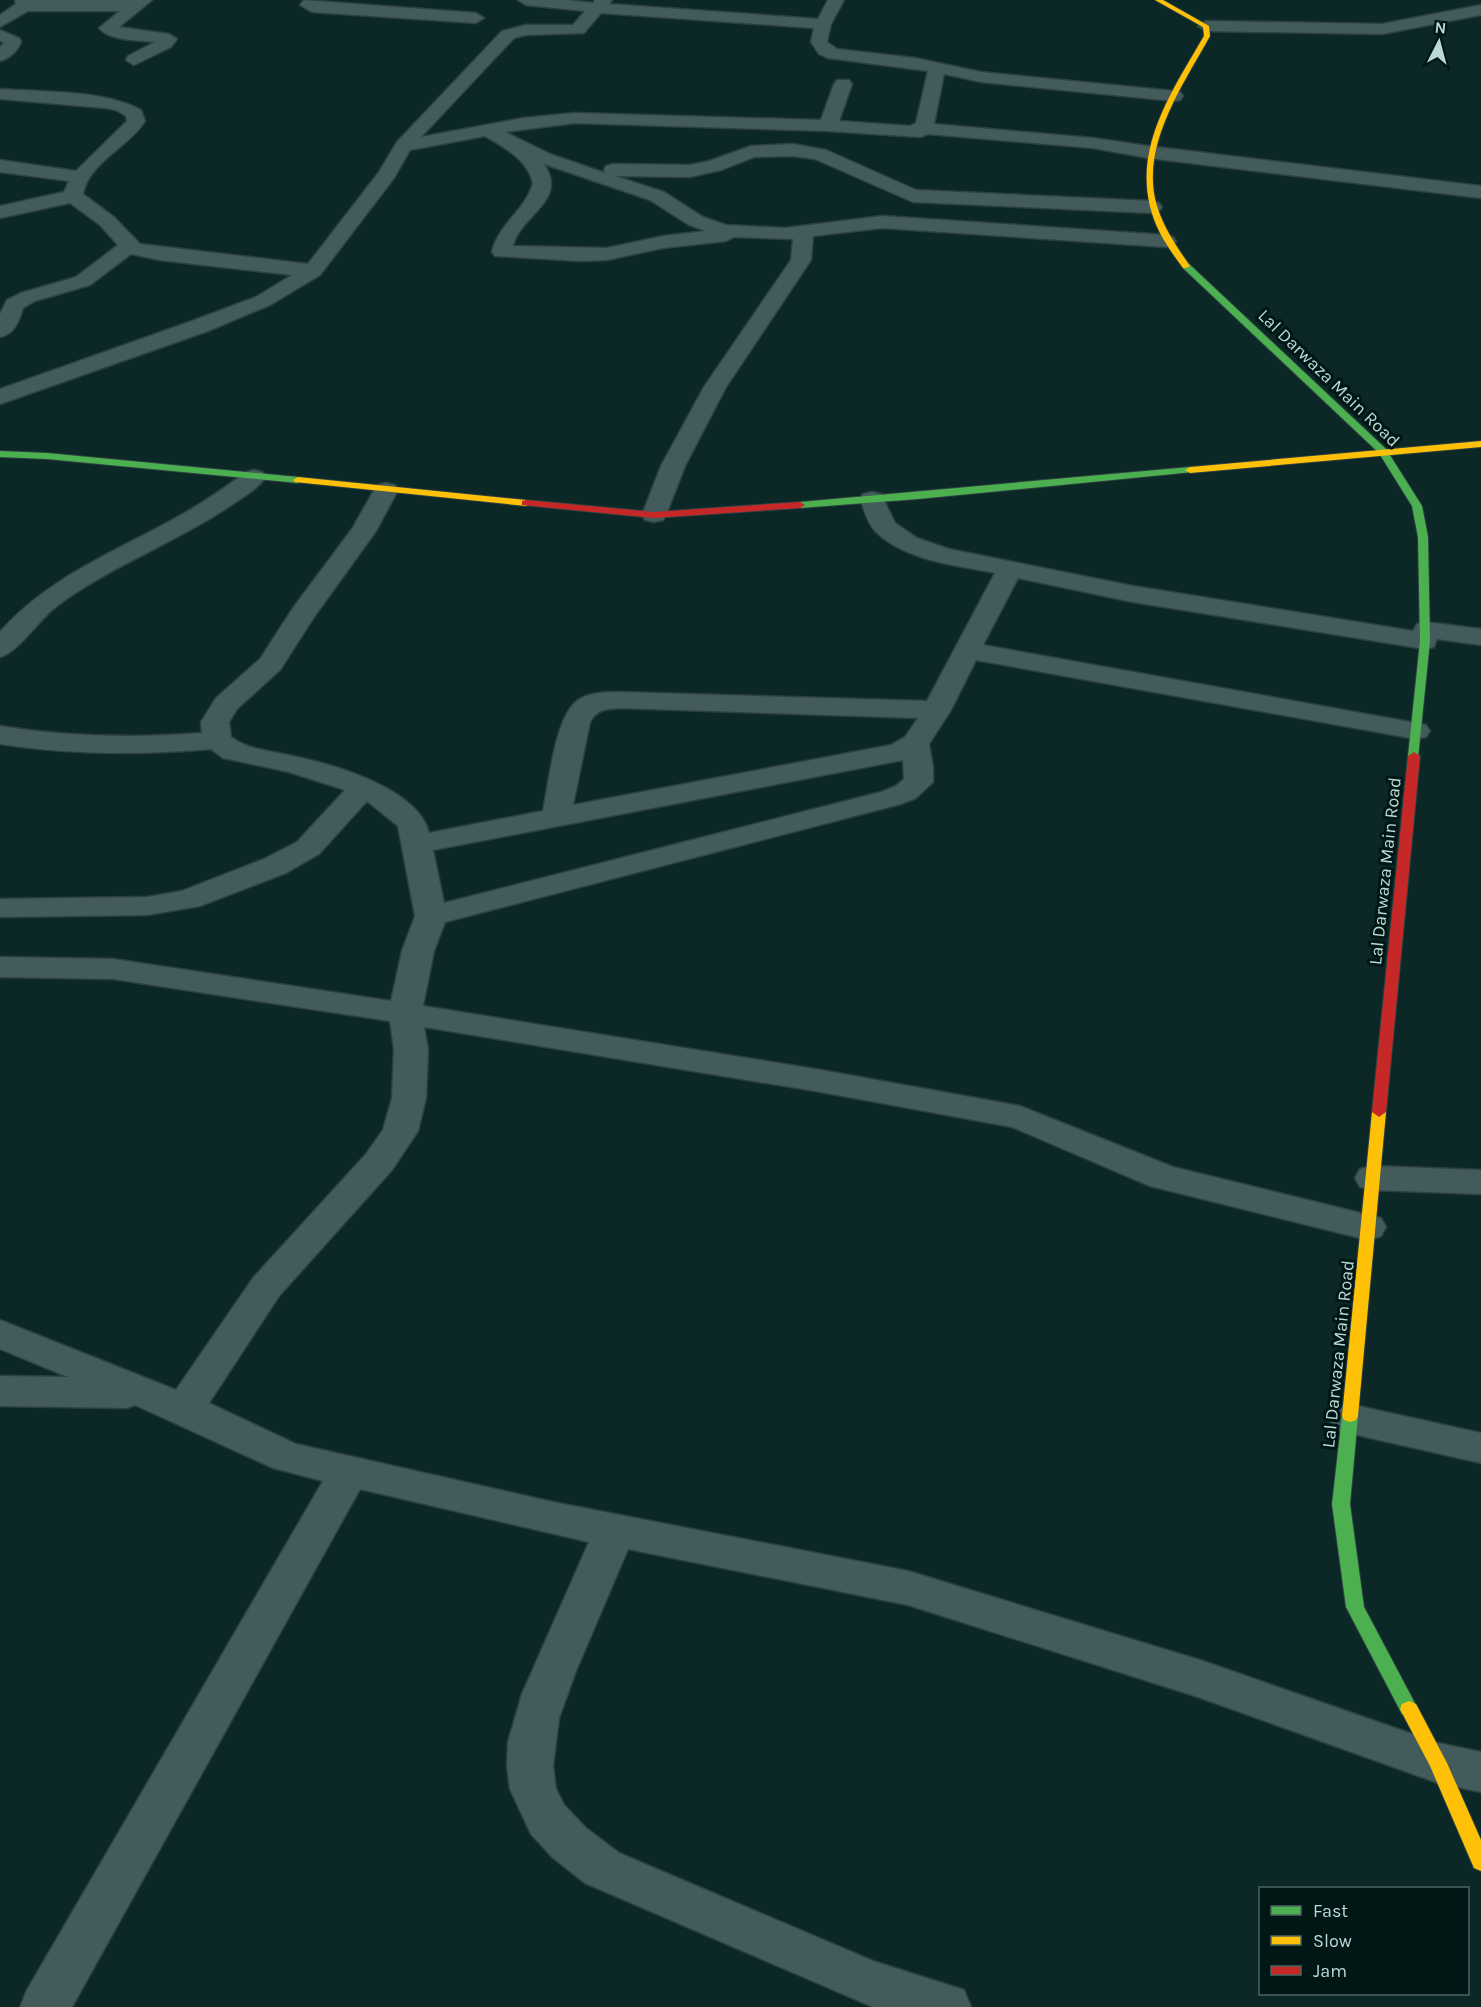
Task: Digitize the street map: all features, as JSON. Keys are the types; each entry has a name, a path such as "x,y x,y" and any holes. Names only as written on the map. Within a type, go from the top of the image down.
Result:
{"main road":[{"path":"1158,0 1206,26"},
{"name":"Lal Darwaza Main Road","path":"1206,26 1207,36 1160,120 1148,152 1149,202 1166,241 1191,270 1383,451 1417,506 1423,537 1426,635 1341,1504 1355,1607 1438,1763 1481,1862"},
{"path":"0,454 47,456 654,515 872,499 1383,451 1481,444"}],"street":[{"path":"312,0 308,4 312,7 388,6 476,18"},
{"path":"526,0 601,4 823,24"},
{"path":"836,0 823,24 819,42 825,50 834,54 915,63 990,78 1174,96"},
{"path":"1420,1 1425,14 1433,20"},
{"path":"0,22 23,3 140,3"},
{"path":"134,60 169,39 108,29 140,3"},
{"path":"581,28 601,4"},
{"path":"488,6 476,18 474,24 512,32 526,30 568,32 581,28 604,30"},
{"path":"1206,26 1382,29 1481,10"},
{"path":"0,397 200,326 263,301 313,271 339,240 387,174 403,146 512,32"},
{"path":"0,35 13,41 12,45 0,56"},
{"path":"403,146 541,120 575,118 922,131 938,68"},
{"path":"828,126 843,84"},
{"path":"0,94 121,106 135,114 136,121 76,187 0,212"},
{"path":"921,128 1093,143 1148,152 1481,192"},
{"path":"487,129 519,148 657,196 710,228 741,234"},
{"path":"519,148 541,174 542,189 529,209 513,224 502,252 600,254 663,242 741,234 802,232 864,223 899,223 1166,241"},
{"path":"578,168 690,171 714,166 751,152 793,150 819,154 913,196 1152,207"},
{"path":"0,166 76,187 129,246 144,252 313,271"},
{"path":"899,223 913,196"},
{"path":"654,515 673,465 715,387 801,260 804,243 802,232"},
{"path":"0,331 7,324 14,304 28,297 83,281 129,246"},
{"path":"0,650 22,623 55,595 222,502 254,477"},
{"path":"217,740 215,722 226,704 270,664 302,614 364,531 386,490"},
{"path":"872,499 885,527 908,543 943,555 1009,570 1206,607 1426,635 1481,637"},
{"path":"416,844 900,752 915,744 926,729 1009,570"},
{"path":"968,650 1416,731"},
{"path":"556,818 576,722 581,710 589,704 620,700 937,710"},
{"path":"0,735 60,744 112,747 217,740 233,752 296,765 364,787 394,806 412,824 431,916 418,951 405,1013 411,1049 409,1098 400,1131 379,1162 266,1287 184,1409"},
{"path":"431,916 891,798 906,792 918,782 919,767 915,744"},
{"path":"0,908 147,906 189,898 275,866 308,848 364,787"},
{"path":"0,968 113,969 405,1013 821,1081 1020,1117 1163,1177 1368,1227"},
{"path":"1373,1179 1481,1182"},
{"path":"0,1334 184,1409 287,1457 615,1530 908,1588 1203,1680 1438,1763 1481,1772"},
{"path":"0,1391 144,1393"},
{"path":"1349,1419 1481,1448"},
{"path":"45,2007 349,1472"},
{"path":"615,1530 540,1702 531,1746 531,1783 542,1811 564,1839 602,1868 867,1982 946,2007"}],"traffic: fast":[{"path":"1186,266 1383,451 1417,506 1423,537 1425,641 1414,756"},
{"path":"0,454 47,456 298,480"},
{"path":"800,505 1190,470"},
{"path":"1350,1416 1341,1504 1355,1607 1409,1709"}],"traffic: slow":[{"path":"1158,0 1206,26 1207,36 1162,122 1153,149 1149,177 1153,205 1164,235 1186,266"},
{"path":"1190,470 1481,444"},
{"path":"298,480 526,503"},
{"path":"1350,1416 1379,1112"},
{"path":"1409,1709 1438,1763 1481,1862"}],"traffic: jam":[{"path":"526,503 654,515 800,505"},
{"path":"1379,1112 1414,756"}]}
